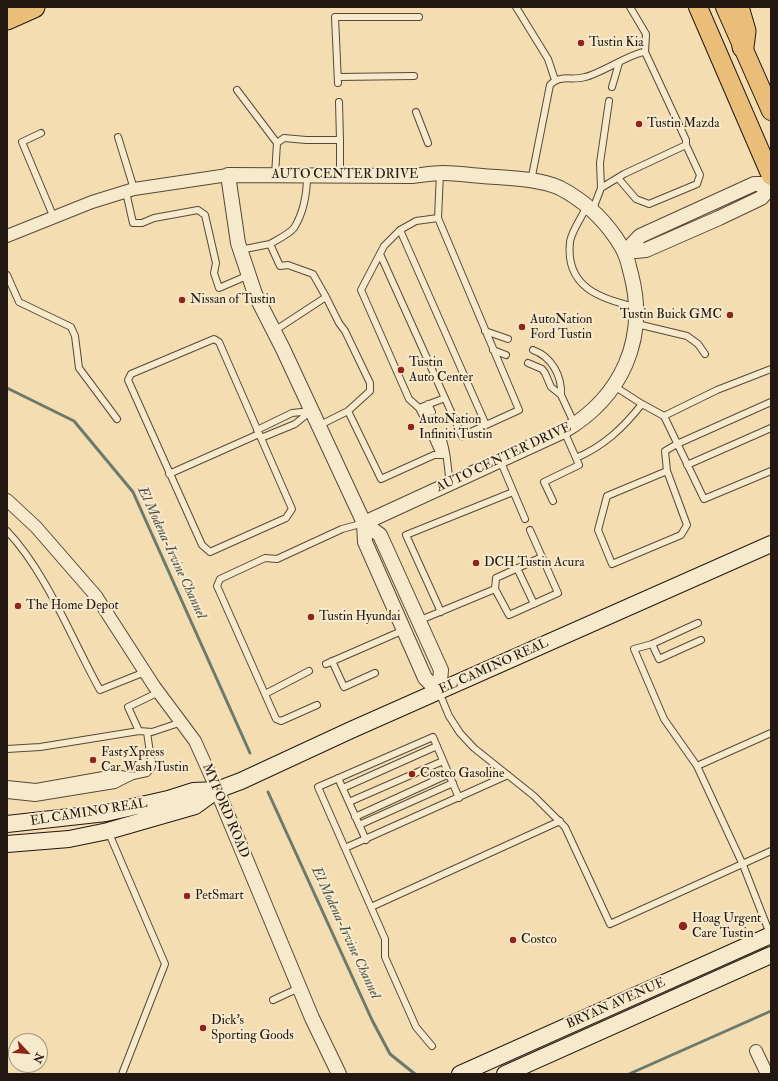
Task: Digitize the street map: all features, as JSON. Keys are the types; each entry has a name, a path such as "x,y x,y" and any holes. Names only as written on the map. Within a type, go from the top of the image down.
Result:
{"highway":[{"path":"7,19 34,7"},
{"path":"738,7 745,30 743,47"}],"main road":[{"path":"698,7 771,176"},
{"path":"725,7 771,111"},
{"name":"EL CAMINO REAL","path":"7,844 69,839 108,831 195,806 217,790 276,766 344,733 771,544"},
{"name":"EL CAMINO REAL","path":"7,824 106,813 168,799 193,791 217,790"},
{"name":"BRYAN AVENUE","path":"460,1074 771,935"},
{"name":"BRYAN AVENUE","path":"505,1074 771,955"}],"street":[{"name":"AUTO CENTER DRIVE","path":"7,236 92,202 130,191 228,175 412,176 440,173 531,181 559,188 590,207 609,228 625,252 636,293 637,324 634,342 630,354 614,386 604,399 569,428 364,524"},
{"path":"228,175 240,250 256,294 364,524 365,542 425,678 439,692"},
{"path":"625,252 640,236 754,184 771,184"},
{"path":"625,252 646,250 719,218 761,198 771,187"},
{"name":"MYFORD ROAD","path":"7,500 36,527 96,596 145,672 195,741 217,790 299,988 338,1074"},
{"path":"364,524 380,535 441,670 439,692"},
{"path":"756,1051 767,1074"}],"lane":[{"path":"516,7 548,59 555,80"},
{"path":"618,178 636,199 649,204 697,184 700,175 686,145 686,140 645,52 646,34 630,7"},
{"path":"414,76 338,80 335,17 419,17"},
{"path":"531,181 550,85 559,78 584,78 645,52"},
{"path":"612,87 619,63"},
{"path":"237,90 277,143 275,175"},
{"path":"601,188 600,163 610,101"},
{"path":"339,102 340,175"},
{"path":"416,112 428,143"},
{"path":"41,133 22,142 54,218"},
{"path":"118,137 130,191 133,223 142,223 154,218 198,210 205,216 216,264 214,273 219,288 249,275"},
{"path":"277,143 284,138 306,140 340,140"},
{"path":"636,307 599,297 583,286 571,266 570,240 601,188 618,178 686,145"},
{"path":"380,254 462,436 519,410 438,218 440,173"},
{"path":"240,250 270,244 293,229 304,206 307,175"},
{"path":"424,406 427,414 424,406 409,399 361,290 384,246 400,230 416,221 438,218"},
{"path":"400,230 486,425"},
{"path":"270,244 280,266 288,265 313,274 339,323 345,331 370,383 370,391 348,411 318,426"},
{"path":"7,275 19,302 71,327 75,336 79,368 117,419"},
{"path":"274,331 326,297"},
{"path":"637,324 687,336 698,344 705,354"},
{"path":"485,331 508,339"},
{"path":"214,339 219,342 259,434 292,510 286,518 210,552 202,546 128,380 131,374 214,339"},
{"path":"493,350 506,355"},
{"path":"534,350 548,357 562,383 560,395 579,465 544,482 553,500"},
{"path":"528,363 542,369 551,387 560,395"},
{"path":"664,416 717,390 771,369"},
{"path":"614,386 664,416 704,500 771,471"},
{"path":"424,406 445,398"},
{"path":"668,471 607,496 598,530 612,564 681,535 687,525 668,471 666,452 677,444 771,402"},
{"path":"576,458 595,450 614,436 642,404"},
{"path":"259,434 292,413 311,411"},
{"path":"169,474 259,434 295,424 311,411"},
{"path":"348,411 381,479 434,455 446,455"},
{"path":"688,465 771,428"},
{"path":"446,455 438,450 437,437 446,446 450,483"},
{"path":"500,460 525,519"},
{"path":"441,612 406,535 513,492"},
{"path":"317,705 281,721 276,719 217,586 220,579 265,558 277,559 342,529 364,524"},
{"path":"530,530 542,557 558,594 509,615 495,589 496,578 542,557"},
{"path":"7,531 31,564 58,609 100,690 145,672"},
{"path":"517,568 534,604"},
{"path":"418,620 495,589"},
{"path":"698,624 652,644 634,649 664,719 697,766 743,865 771,935"},
{"path":"326,664 404,630"},
{"path":"652,644 660,659 701,640"},
{"path":"332,661 344,688 375,673"},
{"path":"265,694 309,671"},
{"path":"139,731 128,707 159,692"},
{"path":"439,692 449,716 460,733 488,761 534,796 560,820 569,832 610,924 771,852"},
{"path":"7,749 40,747 139,731 152,732 182,722"},
{"path":"7,789 35,793 147,773 152,767 147,732"},
{"path":"697,766 771,733"},
{"path":"432,1046 416,1027 385,957 384,939 318,787 433,737 459,798"},
{"path":"343,788 437,746"},
{"path":"349,802 443,761"},
{"path":"7,784 36,787 114,773 133,776"},
{"path":"355,817 449,774"},
{"path":"345,848 366,840 508,775"},
{"path":"7,795 35,798 115,785 133,776"},
{"path":"338,778 366,840"},
{"path":"359,826 453,783"},
{"path":"371,907 560,820"},
{"path":"108,831 165,964 122,1074"},
{"path":"273,1000 299,988"}],"waterway":[{"name":"El Modena-Irvine Channel","path":"7,388 74,421 133,492 250,753"},
{"name":"El Modena-Irvine Channel","path":"268,792 372,1020 390,1054 415,1074"},
{"name":"El Modena-Irvine Channel","path":"629,1074 771,1011"}],"place":[{"name":"Tustin Kia","path":"581,43"},
{"name":"Tustin Mazda","path":"639,124"},
{"name":"Nissan of Tustin","path":"182,300"},
{"name":"Tustin Buick GMC","path":"730,315"},
{"name":"AutoNation Ford Tustin","path":"522,327"},
{"name":"Tustin Auto Center","path":"401,370"},
{"name":"AutoNation Infiniti Tustin","path":"411,427"},
{"name":"DCH Tustin Acura","path":"476,563"},
{"name":"The Home Depot","path":"18,606"},
{"name":"Tustin Hyundai","path":"311,617"},
{"name":"Fast5Xpress Car Wash Tustin","path":"93,760"},
{"name":"Costco Gasoline","path":"412,774"},
{"name":"PetSmart","path":"187,896"},
{"name":"Hoag Urgent Care Tustin","path":"683,926"},
{"name":"Costco","path":"513,940"},
{"name":"Dick's Sporting Goods","path":"203,1028"}]}
